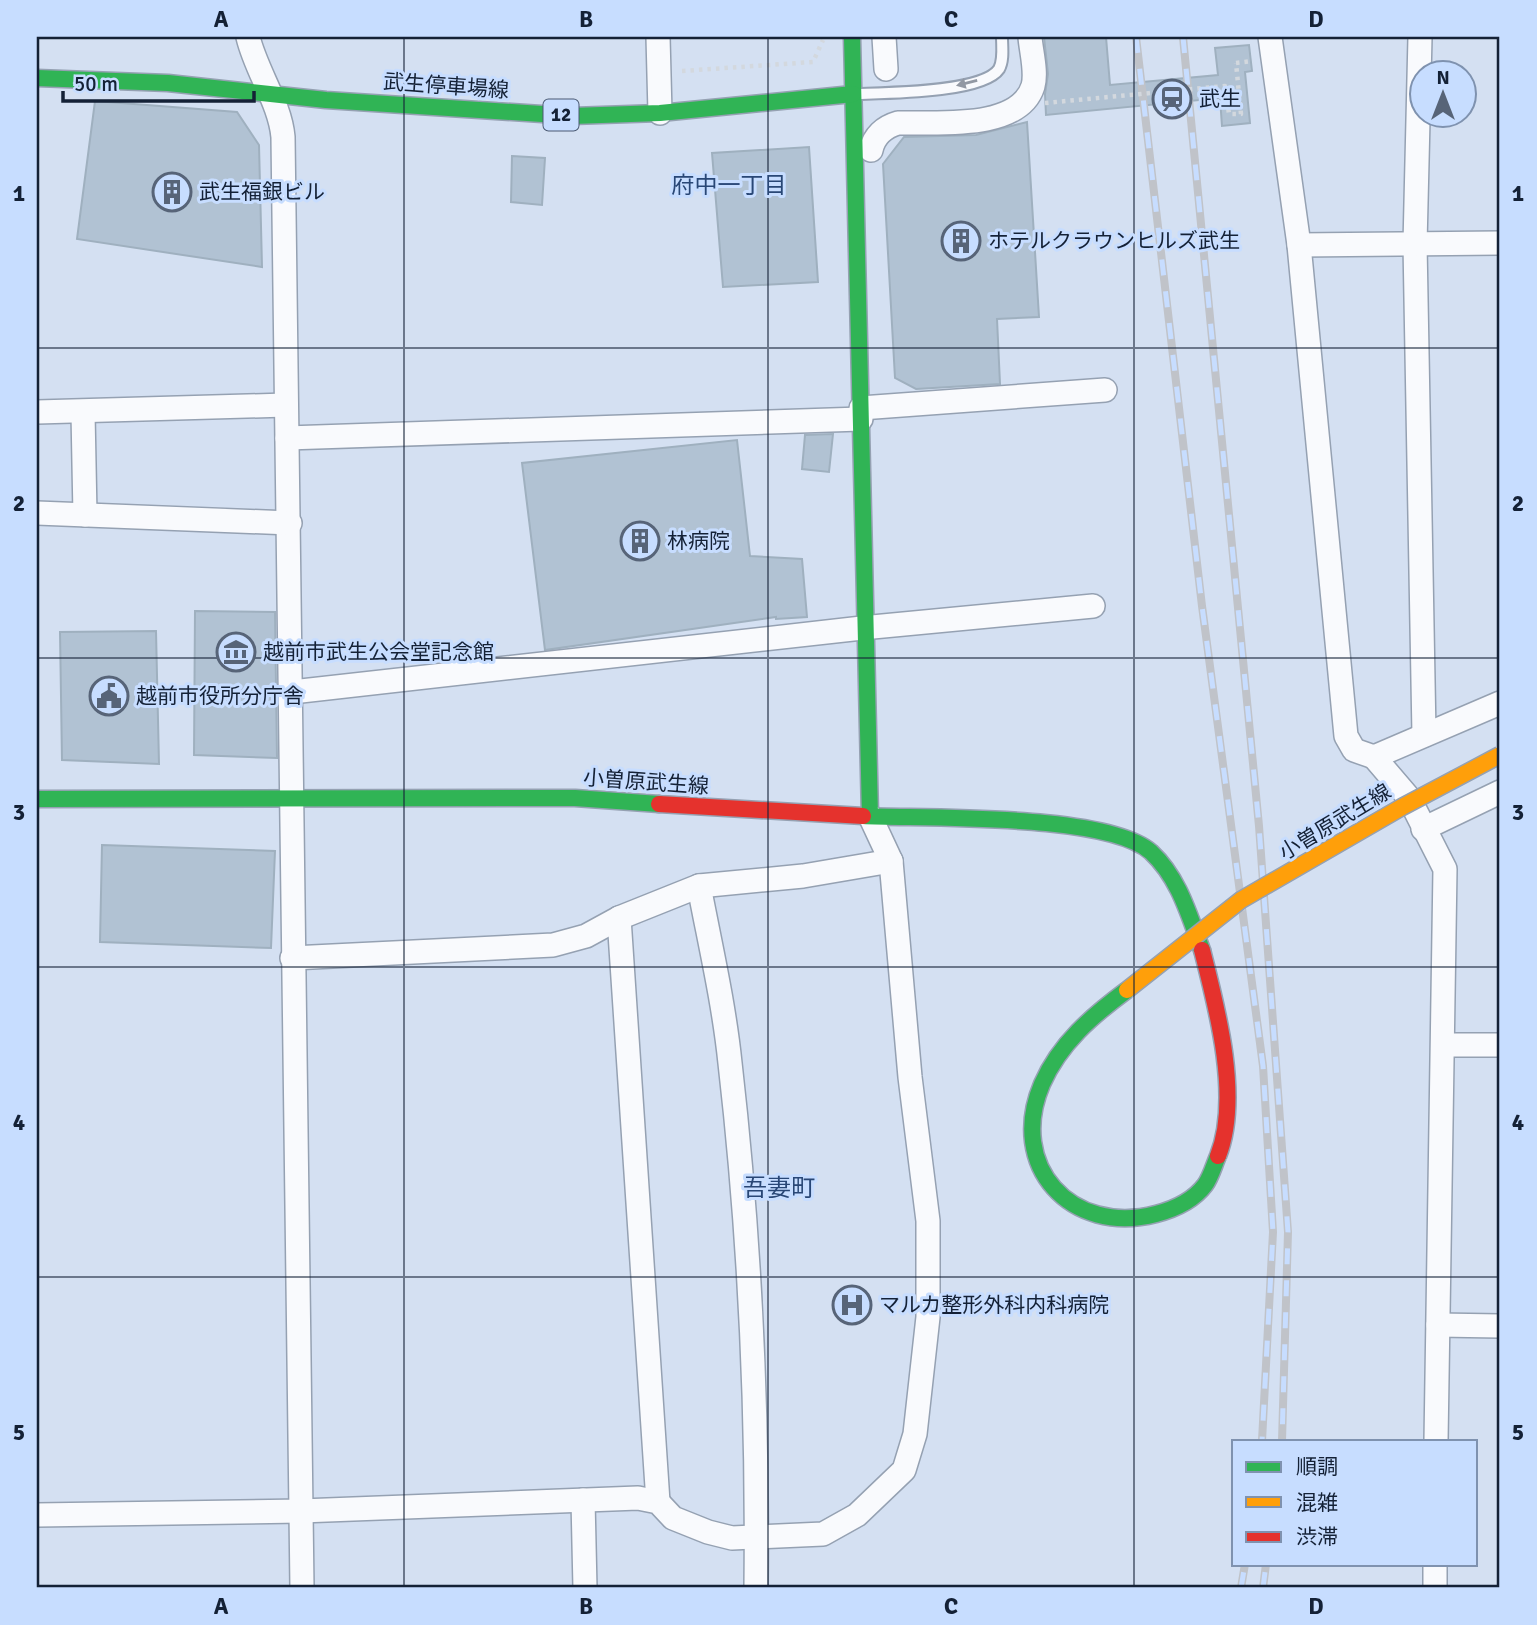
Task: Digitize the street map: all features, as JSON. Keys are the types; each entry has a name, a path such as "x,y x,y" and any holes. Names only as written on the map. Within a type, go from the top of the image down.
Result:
{"main road":[{"path":"852,37 861,414 859,512 870,816"},
{"name":"武生停車場線","path":"37,78 168,83 572,116 660,113 853,94"},
{"name":"小曽原武生線","path":"37,799 575,798 870,816 1066,824 1117,833 1149,850 1172,877 1202,950 1215,997 1224,1083 1224,1135 1215,1169 1202,1191 1166,1213 1124,1220 1105,1218 1068,1202 1048,1182 1037,1160 1031,1132 1032,1112 1049,1070 1075,1034 1223,912 1420,796 1500,755"}],"street":[{"path":"248,37 268,93 281,118 283,137 302,1588"},
{"path":"658,37 660,113"},
{"path":"884,37 886,69"},
{"path":"871,150 873,141 888,126 1000,117 1034,103 1030,37"},
{"path":"1270,37 1299,245 1346,736 1354,750 1374,757 1409,798 1445,869 1437,1440"},
{"path":"1420,37 1415,244 1424,735"},
{"path":"1299,245 1500,243"},
{"path":"287,438 861,414 1105,390"},
{"path":"37,412 83,413 286,405"},
{"path":"83,413 85,514"},
{"path":"37,513 290,523"},
{"path":"292,692 862,628 1093,606"},
{"path":"1374,757 1500,703"},
{"path":"1423,829 1500,792"},
{"path":"37,1515 301,1511 638,1498 658,1502 673,1518 732,1538 823,1534 857,1516 904,1470 915,1434 928,1318 928,1222 911,1077 891,861 870,816"},
{"path":"292,958 552,945 586,936 619,918 699,886 803,876 891,861"},
{"path":"699,886 730,1061 744,1206 754,1391 756,1588"},
{"path":"619,918 658,1502"},
{"path":"1444,1045 1500,1045"},
{"path":"1438,1325 1500,1326"},
{"path":"583,1500 584,1588"},
{"path":"1435,1566 1435,1588"}],"lane":[{"path":"853,94 951,87 984,79 1000,65 1002,37"}],"path":[{"path":"671,72 813,62 823,39 830,38"},
{"path":"1034,103 1225,86 1228,114 1241,114 1236,63"}],"building":[{"path":"1044,37 1106,37 1110,85 1218,75 1215,48 1249,45 1252,71 1245,72 1250,123 1222,126 1220,98 1046,115 1048,74"},
{"name":"武生福銀ビル","path":"95,101 237,112 259,145 262,267 77,239"},
{"name":"ホテルクラウンヒルズ武生","path":"1027,122 1039,317 997,319 1000,384 916,389 895,378 883,164 904,137 976,135"},
{"path":"809,147 818,282 723,287 712,153"},
{"path":"512,156 545,158 542,205 511,202"},
{"path":"833,434 829,472 802,469 805,435"},
{"name":"林病院","path":"737,440 750,556 802,559 807,617 776,617 545,650 522,463"},
{"name":"越前市武生公会堂記念館","path":"195,611 275,612 277,758 194,755"},
{"name":"越前市役所分庁舎","path":"156,631 159,764 62,760 60,632"},
{"path":"102,845 275,851 271,948 100,942"}],"railway":[{"path":"1136,37 1202,606 1263,1066 1273,1232 1262,1440"},
{"path":"1183,37 1259,826 1288,1232 1282,1440"},
{"path":"1241,1588 1245,1566"},
{"path":"1263,1588 1266,1566"}],"traffic: fast":[{"path":"852,37 870,816"},
{"path":"37,78 168,83 326,100 572,116 660,113 853,94"},
{"path":"37,799 575,798 659,804"},
{"path":"863,816 1014,820 1096,830 1129,839 1151,852 1169,873 1182,898 1202,950"},
{"path":"1127,990 1078,1031 1049,1069 1033,1114 1033,1142 1040,1167 1054,1188 1073,1204 1097,1214 1125,1218 1156,1214 1189,1200 1207,1182 1218,1156"}],"traffic: jam":[{"path":"659,804 863,816"},
{"path":"1202,950 1220,1025 1227,1081 1225,1133 1218,1156"}],"traffic: slow":[{"path":"1127,990 1241,900 1402,807 1500,755"}],"place":[{"name":"武生","path":"1172,99"},
{"name":"武生福銀ビル","path":"172,192"},
{"name":"ホテルクラウンヒルズ武生","path":"961,241"},
{"name":"林病院","path":"640,541"},
{"name":"越前市武生公会堂記念館","path":"236,652"},
{"name":"越前市役所分庁舎","path":"109,696"},
{"name":"マルカ整形外科内科病院","path":"852,1305"}],"district":[{"name":"府中一丁目","path":"729,185"},
{"name":"吾妻町","path":"779,1188"}]}
